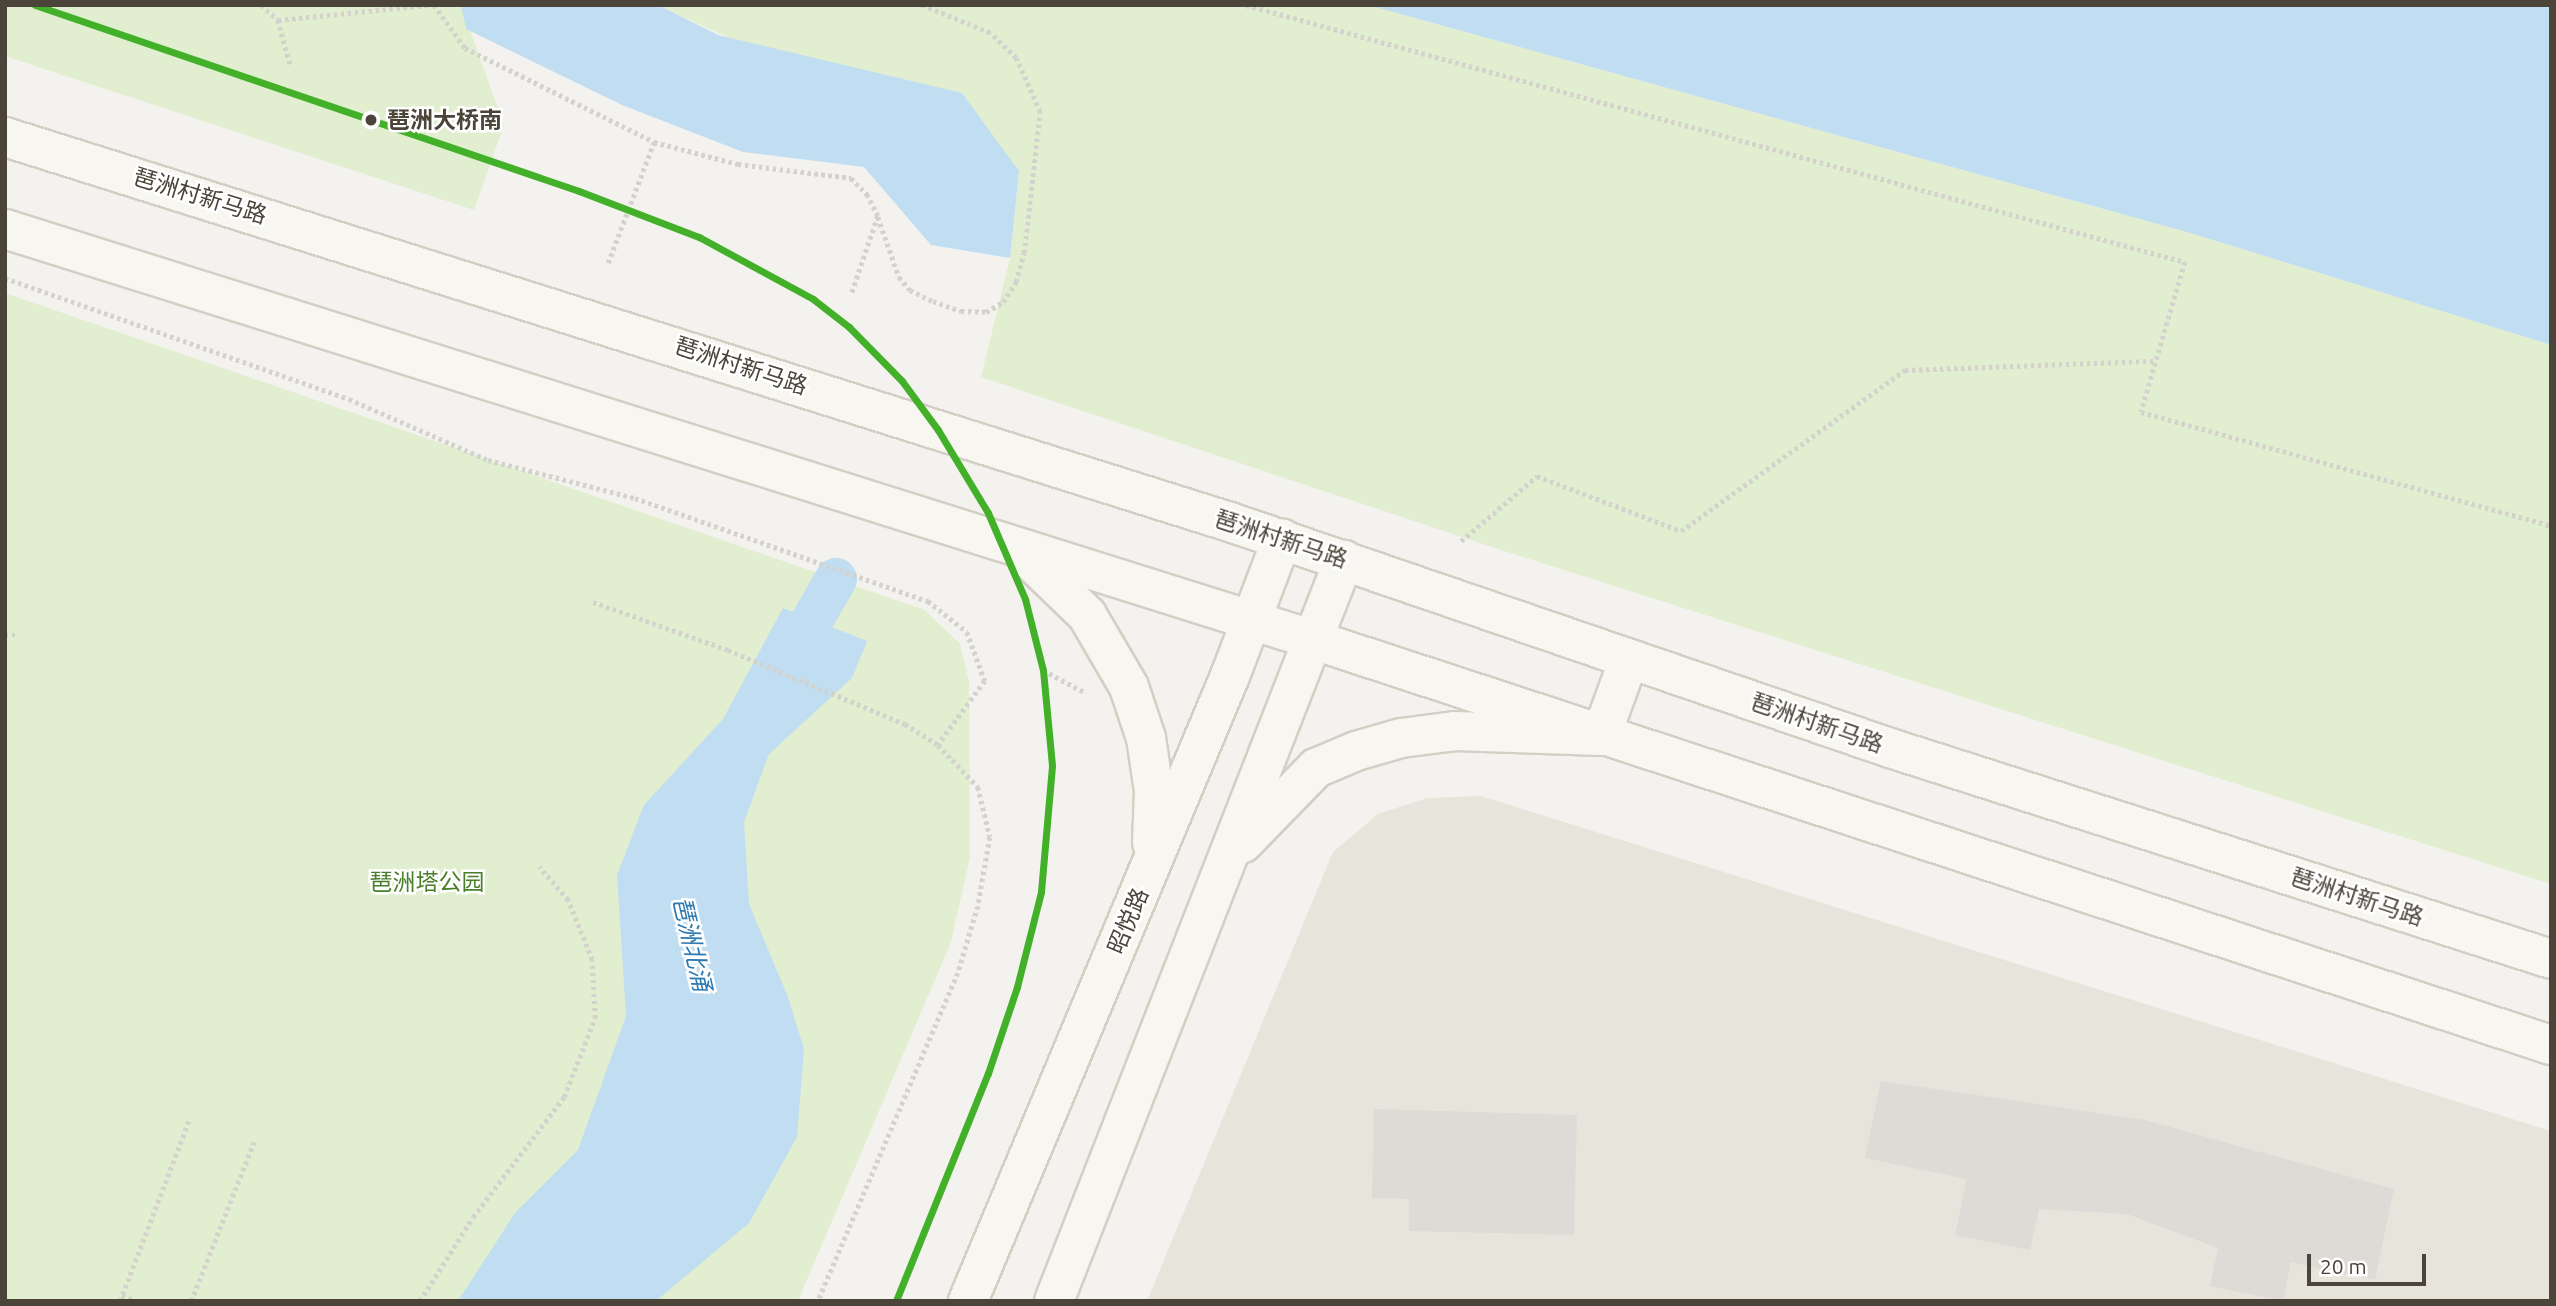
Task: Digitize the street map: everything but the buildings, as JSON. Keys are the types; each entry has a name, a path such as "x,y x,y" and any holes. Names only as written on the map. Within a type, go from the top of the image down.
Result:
{"main road":[{"name":"琶洲村新马路","path":"5,137 401,258 1282,539 1903,752 2551,959"},
{"path":"5,229 1019,550 1252,620 2551,1045"},
{"name":"昭悦路","path":"968,1301 1149,871 1252,620 1282,539"},
{"path":"1019,550 1087,615 1129,687 1146,738 1154,791 1149,871"},
{"path":"1054,1301 1344,560"},
{"path":"1601,736 1629,659"},
{"path":"1226,861 1288,792 1316,768 1356,751 1401,738 1455,730 1601,736"}],"path":[{"path":"261,5 278,20 290,64"},
{"path":"278,20 429,5"},
{"path":"434,5 465,48 654,142 738,164 851,178 867,194 878,216 899,277 922,296 961,312 986,312 1003,302 1016,282 1024,253 1040,112 1016,58 990,33 921,5"},
{"path":"1246,5 2185,262 2141,412 2551,526"},
{"path":"608,263 654,142"},
{"path":"852,293 878,216"},
{"path":"5,278 349,399 488,460 635,498 928,600 967,632 985,681 939,746"},
{"path":"1461,541 1538,476 1681,531 1905,370 2154,361"},
{"path":"593,602 728,650 905,723 939,746 978,787 990,837 978,906 958,972 818,1301"},
{"path":"5,635 16,635"},
{"path":"1044,670 1087,693"},
{"path":"420,1301 481,1207 564,1097 595,1018 592,960 568,900 539,867"},
{"path":"137,1301 121,1298 190,1118"},
{"path":"191,1301 254,1142"}],"shaded area":[{"path":"1481,796 2551,1131 2551,1301 1147,1301 1333,852 1378,814 1427,798"}],"green space":[{"path":"5,5 461,5 504,125 474,210 5,56"},
{"path":"657,5 1368,5 2194,234 2551,345 2551,884 1501,550 981,377 1010,258 1019,171"},
{"name":"琶洲塔公园","path":"5,293 925,610 960,644 969,682 970,857 951,942 798,1301 5,1301"}],"water":[{"path":"461,5 658,5 718,35 962,93 1019,171 1010,258 931,245 864,167 743,152 622,105 466,29"},
{"path":"1368,5 2551,5 2551,345 2194,234"},
{"path":"783,608 867,641 852,678 769,754 744,822 749,904 788,997 804,1049 797,1137 749,1223 656,1301 458,1301 515,1213 578,1150 626,1016 617,875 644,805 723,719"}],"waterway":[{"name":"琶洲北涌","path":"784,669 836,579"}],"transit line":[{"path":"35,5 579,191 699,237 813,299 849,327 902,381 938,430 988,513 1025,599 1043,670 1052,766 1041,892 1017,987 988,1073 896,1301"}],"place":[{"name":"琶洲大桥南","path":"371,120"}]}
